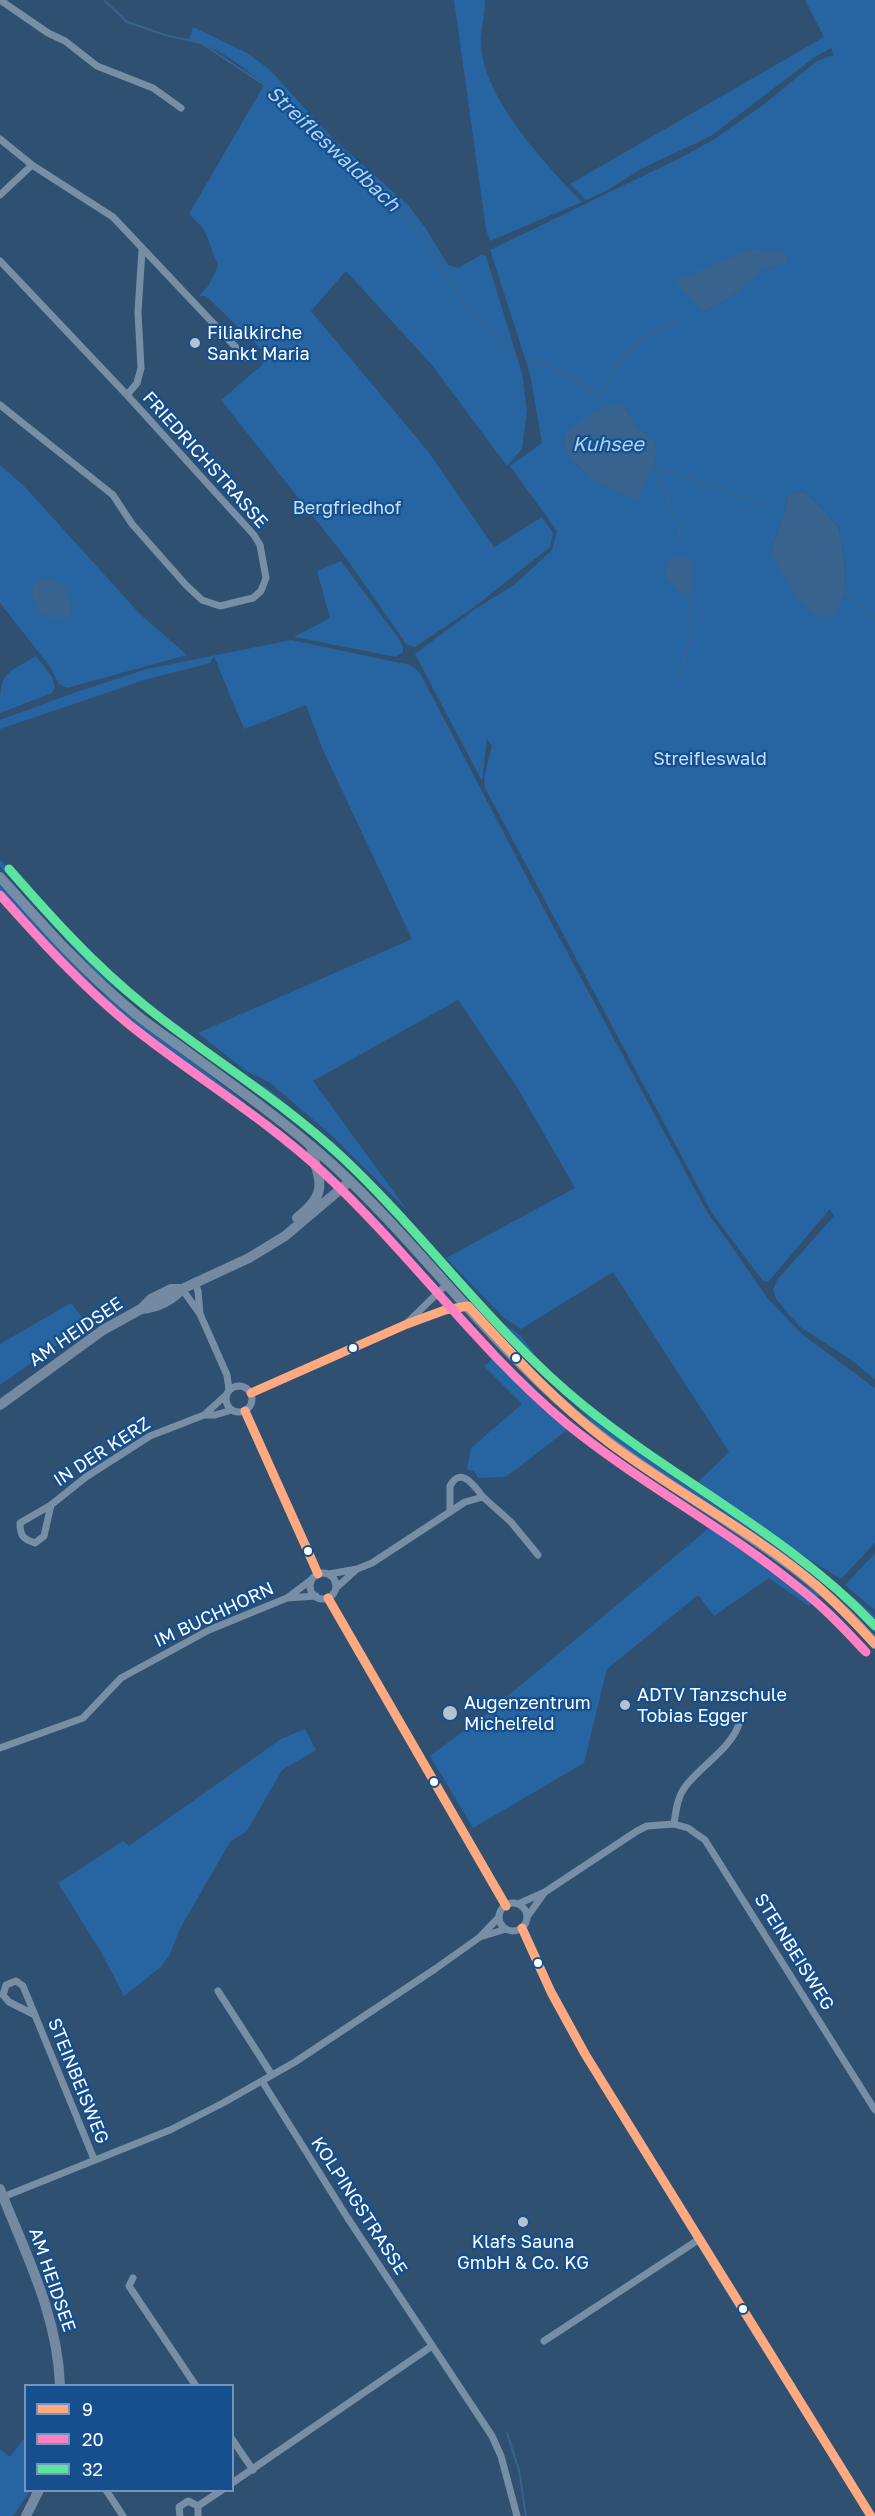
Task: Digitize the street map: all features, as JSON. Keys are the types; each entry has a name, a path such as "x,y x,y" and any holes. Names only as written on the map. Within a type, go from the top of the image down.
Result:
{"main road":[{"path":"0,877 68,953 132,1012 222,1077 311,1146 350,1181 533,1376 572,1413 608,1442 773,1555 832,1599 875,1644"},
{"path":"249,1258 264,1242 302,1213 316,1197 320,1180 311,1146"},
{"path":"249,1258 285,1236 350,1181"},
{"name":"AM HEIDSEE","path":"0,1405 103,1330 141,1309 155,1307 169,1300 182,1289 249,1258"},
{"name":"AM HEIDSEE","path":"2,2193 48,2310 60,2366 60,2384"},
{"path":"26,2516 38,2492"}],"street":[{"path":"0,0 48,33 65,41 97,66 153,88 181,108"},
{"path":"0,139 32,165 113,217 246,358"},
{"path":"0,195 32,165"},
{"name":"FRIEDRICHSTRASSE","path":"127,395 137,383 141,368 138,312 142,250"},
{"name":"FRIEDRICHSTRASSE","path":"0,261 127,395 225,505 238,516 260,545 266,578 264,586 253,598 240,602 220,606 202,600 132,524 113,495 0,405"},
{"path":"195,1283 200,1314"},
{"path":"407,1324 447,1284"},
{"path":"182,1289 200,1314 227,1375 227,1403 232,1410 245,1411"},
{"path":"251,1393 407,1324 445,1310 468,1306"},
{"path":"227,1375 238,1385 246,1386 251,1393 253,1402 245,1411"},
{"path":"228,1392 238,1385"},
{"name":"IN DER KERZ","path":"204,1415 228,1392"},
{"name":"IN DER KERZ","path":"51,1504 44,1536 35,1543 24,1539 20,1533 20,1523 150,1436 204,1415 232,1410"},
{"path":"245,1411 318,1574"},
{"path":"450,1512 450,1486 457,1478 466,1478 474,1482 483,1497 511,1522 538,1555"},
{"path":"328,1598 357,1569 394,1551 465,1502 483,1497"},
{"path":"328,1598 315,1596 310,1589 311,1580 318,1574 357,1569"},
{"path":"329,1574 335,1580 336,1588"},
{"name":"IM BUCHHORN","path":"0,1748 83,1719 121,1678 209,1630 287,1598 311,1580"},
{"name":"IM BUCHHORN","path":"287,1598 315,1596"},
{"path":"328,1598 506,1905"},
{"path":"506,1905 518,1904 545,1892 637,1831 655,1824 674,1824 684,1788 733,1737 740,1721"},
{"name":"STEINBEISWEG","path":"674,1824 688,1828 705,1840 875,2110"},
{"path":"506,1905 499,1917 506,1929 514,1931 522,1928 545,1892"},
{"path":"518,1904 525,1910 527,1917"},
{"name":"STEINBEISWEG","path":"2,2193 170,2130 262,2081 435,1969 480,1937 499,1917"},
{"path":"522,1928 534,1958 599,2077 871,2516"},
{"name":"STEINBEISWEG","path":"480,1937 506,1929"},
{"name":"STEINBEISWEG","path":"35,2015 9,2002 3,1995 6,1985 16,1982 23,1986 35,2015 94,2159"},
{"path":"218,1991 272,2075"},
{"name":"KOLPINGSTRASSE","path":"262,2081 347,2217 492,2436 501,2456 517,2516"},
{"path":"543,2340 698,2240"},
{"path":"133,2278 129,2286 195,2384"},
{"path":"234,2482 432,2346"},
{"path":"234,2442 253,2470"},
{"path":"107,2492 123,2516"},
{"path":"198,2506 219,2492"},
{"path":"180,2516 180,2507 183,2503 188,2501 198,2506"},
{"path":"198,2506 198,2516"}],"green space":[{"path":"454,0 485,0 481,46 485,67 493,88 535,151 582,202 490,241 486,229"},
{"name":"Streifleswald","path":"805,0 875,0 875,1380 854,1362 799,1326 776,1299 773,1290 777,1280 834,1216 830,1209 768,1282 763,1281 712,1213 485,788 484,777 492,746 487,739 482,781 415,654 475,609 514,585 552,550 557,531 510,466 542,443 530,374 490,250 713,140 763,105 817,61 834,55 831,48 815,57 711,136 643,168 606,191 586,200 570,184 824,37","holes":["749,249 787,263 760,271 736,294 704,312","622,404 638,427 656,442 595,481 569,458 563,436","801,491 811,497 839,527 846,593 834,616 818,618 770,552 785,512 787,496"]},
{"name":"Bergfriedhof","path":"193,27 247,53 269,69 333,139 407,204 425,227 448,265 458,268 481,255 486,256 522,373 527,410 522,449 507,466 432,365 346,271 311,311 427,450 494,547 542,517 553,533 550,547 473,608 415,647 407,645 346,558 221,400 262,365 265,353 206,296 199,296 209,285 218,266 204,229 189,214 264,85 220,52 189,40"},
{"path":"0,465 24,486 140,614 187,655 67,688 59,684 51,668 0,603"},
{"path":"341,561 397,636 403,652 396,657 294,637 330,618 317,571"},
{"path":"291,640 410,665 420,673 706,1210 769,1300 803,1335 875,1388 875,1543 841,1579 792,1549 698,1482 729,1452 613,1272 521,1329 504,1318 446,1258 575,1188 517,1087 458,1000 313,1081 407,1210 330,1134 269,1082 246,1071 198,1033 412,939 323,750 306,705 244,729 214,656 210,663 144,680 0,729 0,720 147,669"},
{"path":"36,656 52,677 55,688 52,693 0,713 1,690 5,677"},
{"path":"0,860 107,976 130,996 237,1071 267,1088 333,1143 397,1212 381,1201 358,1175 320,1141 98,975 0,867"},
{"path":"0,885 98,990 247,1104 241,1103 116,1014 92,992 0,891"},
{"path":"449,1267 501,1322 521,1336 540,1362 608,1428 836,1584 835,1587 829,1588 601,1431 445,1271"},
{"path":"71,1303 87,1324 0,1385 0,1344"},
{"path":"492,1359 567,1430 506,1477 478,1478 475,1472 467,1469 471,1448 522,1404 484,1366"},
{"path":"715,1523 819,1595 809,1606 769,1578 714,1616 698,1595 607,1669 584,1763 473,1828 430,1756 485,1715"},
{"path":"875,1553 875,1610 845,1585"},
{"path":"847,1592 875,1616 875,1633 842,1598 842,1593"},
{"path":"305,1729 316,1750 282,1770 247,1831 230,1842 181,1927 169,1956 161,1967 124,1996 101,1952 58,1883 123,1841 129,1846 281,1739"},
{"path":"24,2438 24,2492 29,2492 13,2516 0,2516 0,2449 10,2457"}],"water":[{"path":"750,249 785,252 787,263 760,271 736,294 704,312 675,281"},
{"name":"Kuhsee","path":"622,404 638,427 656,442 655,462 637,500 595,481 569,458 563,437 589,415 604,408"},
{"path":"801,491 811,497 839,527 846,593 835,616 818,618 798,601 770,552 785,512 787,496"},
{"path":"679,557 691,560 694,564 691,594 678,592 665,575 667,561"},
{"path":"42,578 56,581 66,589 70,600 71,615 62,618 47,617 36,609 32,594 33,585"}],"waterway":[{"name":"Streifleswaldbach","path":"104,0 127,22 165,35 201,43 272,90 394,204 417,229 465,303 516,357"},
{"path":"598,394 609,386 610,372 641,339 680,318"},
{"name":"Streifleswaldbach","path":"532,359 563,373 582,385 600,399 607,408"},
{"name":"Streifleswaldbach","path":"651,465 767,505"},
{"path":"653,467 678,523 680,543"},
{"name":"Streifleswaldbach","path":"844,591 875,619"},
{"path":"679,679 689,641 691,594"},
{"path":"507,2433 519,2470 526,2516"}],"transit line":[{"name":"32","path":"9,869 74,940 126,990 319,1136 342,1157 373,1187 490,1316 551,1378 620,1434 807,1565 875,1626"},
{"name":"20","path":"0,895 63,963 113,1011 155,1045 278,1134 325,1174 386,1236 504,1365 567,1424 595,1446 771,1566 817,1603 866,1652"},
{"name":"9","path":"468,1306 535,1377 589,1427 634,1461 767,1547 817,1586 875,1644"},
{"name":"9","path":"251,1393 407,1324 445,1310 468,1306"},
{"name":"9","path":"245,1411 318,1574"},
{"name":"9","path":"328,1598 506,1906"},
{"name":"9","path":"522,1928 551,1992 585,2054 871,2516"}],"place":[{"name":"Filialkirche Sankt Maria","path":"195,343"},
{"name":"ADTV Tanzschule Tobias Egger","path":"625,1705"},
{"name":"Augenzentrum Michelfeld","path":"450,1713"},
{"name":"Klafs Sauna GmbH & Co. KG","path":"523,2222"}]}
